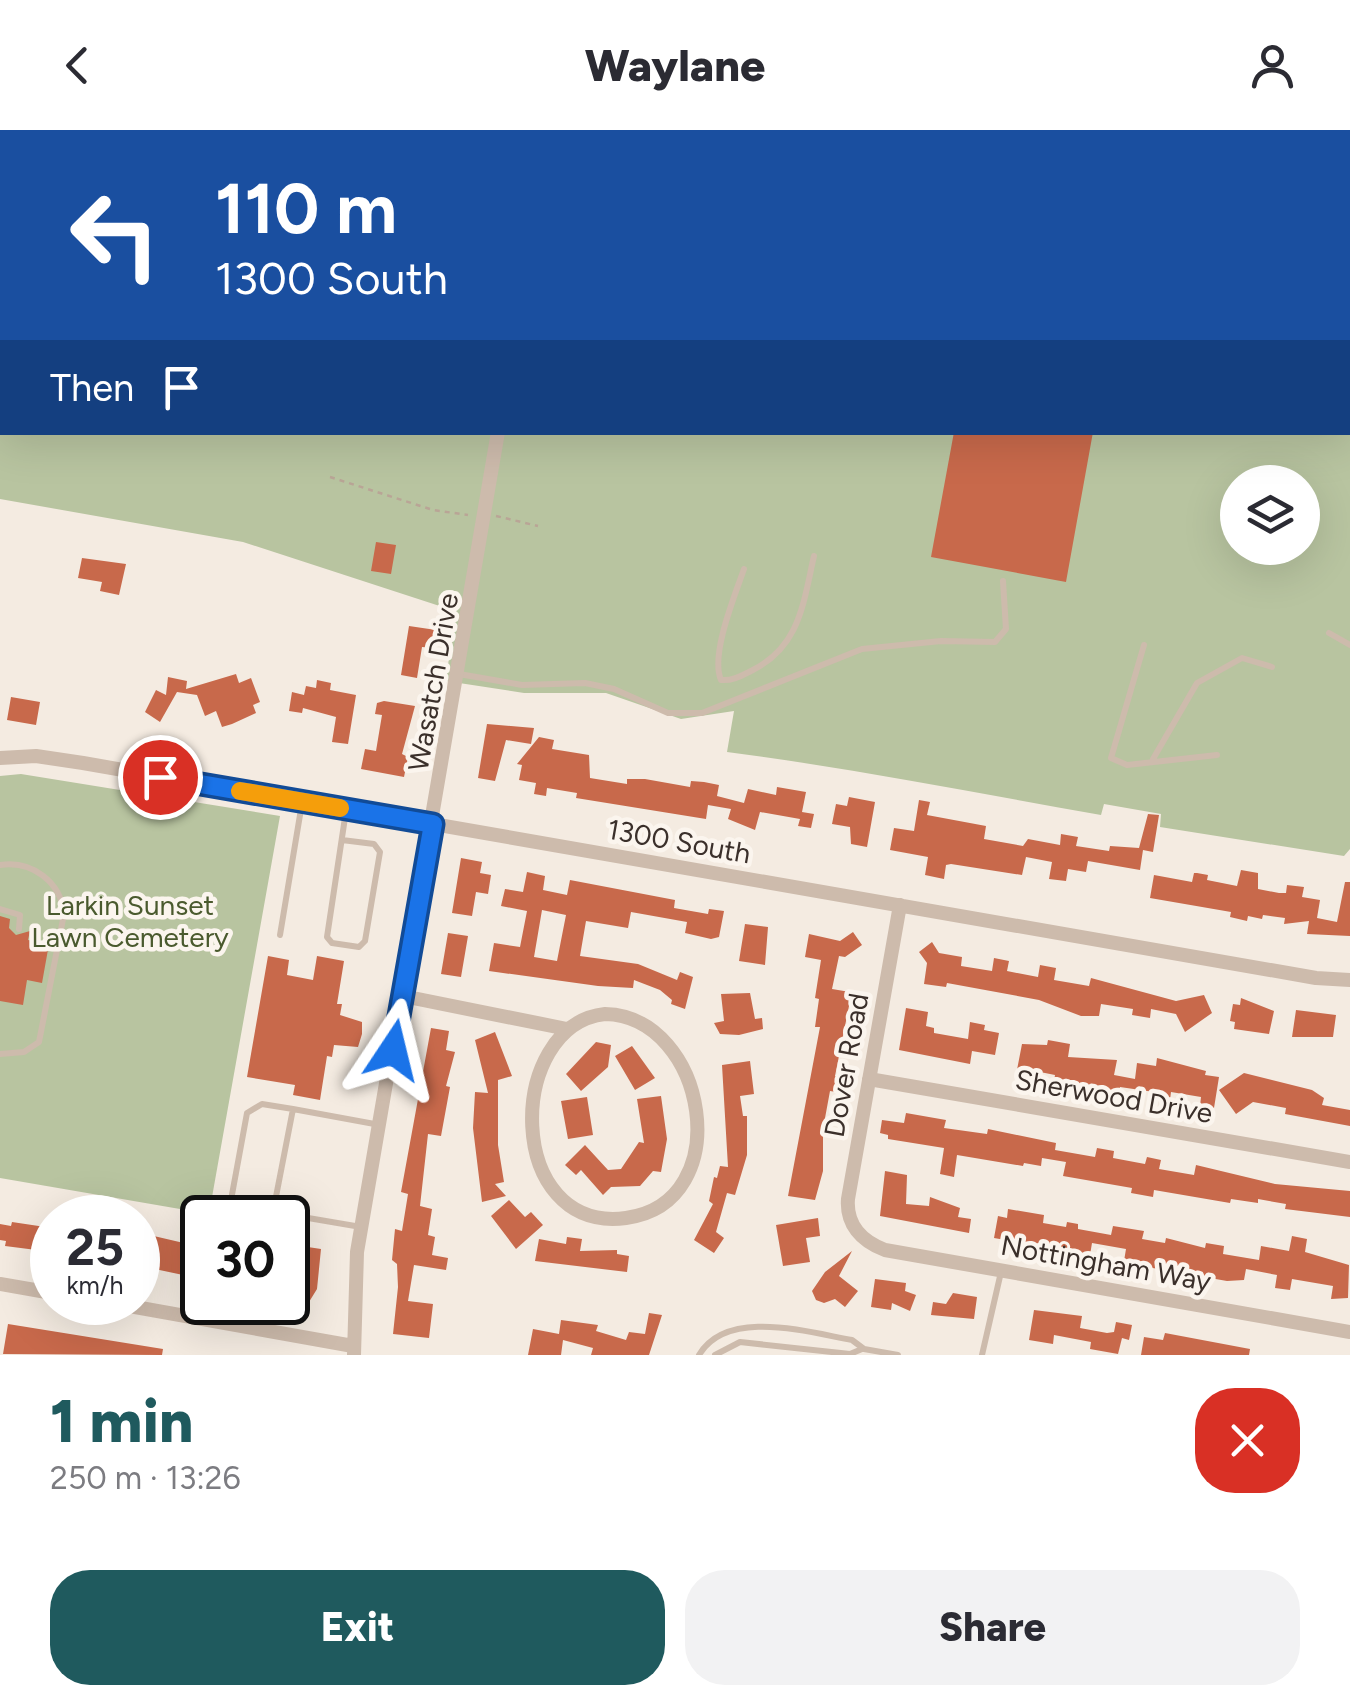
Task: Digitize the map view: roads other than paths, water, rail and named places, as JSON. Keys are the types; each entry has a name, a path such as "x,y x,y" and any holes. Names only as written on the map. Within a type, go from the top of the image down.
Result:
{"street":[{"name":"Wasatch Drive","path":"354,1350 354,1283 362,1228 460,674 498,435"},
{"name":"1300 South","path":"0,758 53,758 1316,978 1350,980"},
{"name":"Dover Road","path":"858,1233 848,1206 900,904"},
{"path":"403,996 567,1029 586,1018 605,1014 640,1021 660,1037 686,1078 698,1125 693,1164 668,1198 641,1214 610,1218 581,1211 556,1193 540,1168 533,1137 535,1092 544,1067 567,1029"},
{"name":"Sherwood Drive","path":"869,1079 1350,1162"},
{"name":"Nottingham Way","path":"858,1233 885,1250 1350,1332"},
{"path":"0,1284 30,1289"},
{"path":"160,1312 354,1350"}],"lane":[{"path":"744,569 718,663 721,680 747,674 786,646 800,623 814,556"},
{"path":"460,674 522,684 586,684 614,689 668,713 702,713 862,650 940,641 995,642 1006,629 1003,581"},
{"path":"1329,634 1350,645"},
{"path":"1144,645 1110,752 1120,764 1217,756"},
{"path":"1153,759 1197,683 1206,676 1242,658 1272,668"},
{"path":"280,935 302,802"},
{"path":"342,840 374,844 380,852 365,941 359,947 332,943 327,937 346,810"},
{"path":"0,866 20,864 44,877 61,899 64,914 38,1042 17,1054 0,1054"},
{"path":"0,909 20,915 20,929"},
{"path":"232,1195 248,1113 262,1104 380,1125"},
{"path":"293,1110 273,1212 362,1228"},
{"path":"982,1355 1002,1270"},
{"path":"699,1355 717,1334 747,1328 852,1340 863,1352"},
{"path":"715,1355 740,1342 898,1355"}],"park label":[{"name":"Larkin Sunset Lawn Cemetery","path":"130,921"}]}
